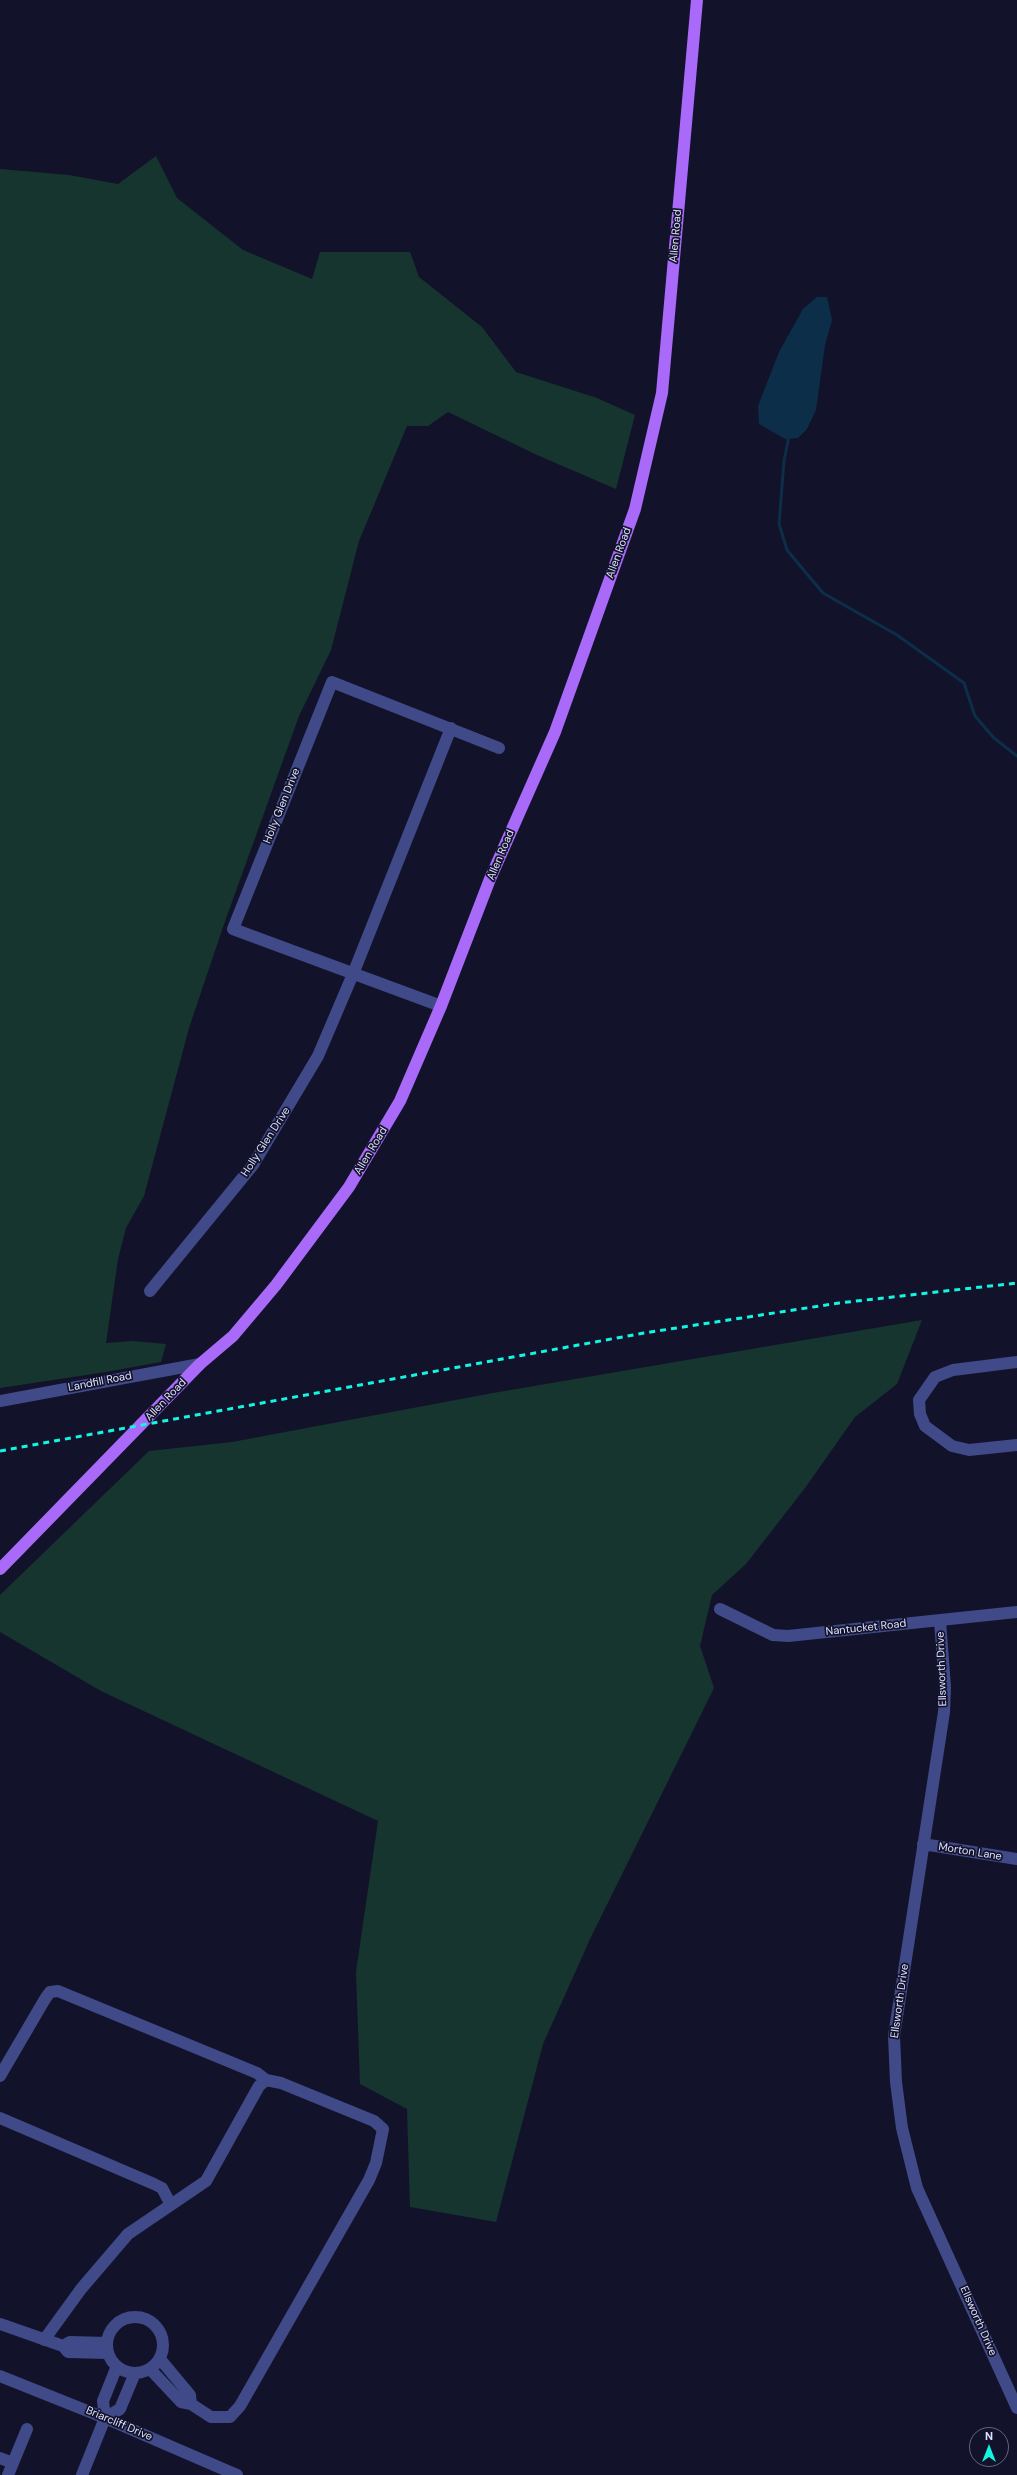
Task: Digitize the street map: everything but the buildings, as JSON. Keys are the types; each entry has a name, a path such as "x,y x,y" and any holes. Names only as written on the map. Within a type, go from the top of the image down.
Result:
{"main road":[{"name":"Allen Road","path":"0,1569 200,1364 233,1336 276,1285 349,1187 400,1101 441,1006 490,879 555,732 635,509 662,393 697,0"}],"street":[{"name":"Holly Glen Drive","path":"441,1006 233,930 332,682 499,748"},
{"name":"Holly Glen Drive","path":"150,1291 253,1165 318,1056 353,974 451,728"},
{"path":"1017,1362 953,1370 935,1377 919,1400 920,1414 925,1426 952,1446 968,1450 1017,1445"},
{"name":"Landfill Road","path":"0,1401 200,1364"},
{"name":"Nantucket Road","path":"720,1610 773,1635 788,1636 1017,1612"},
{"name":"Ellsworth Drive","path":"940,1621 945,1687 944,1712 894,2036 896,2082 902,2128 917,2188 1017,2408"},
{"name":"Morton Lane","path":"923,1844 1017,1859"},
{"path":"0,2076 45,1998 50,1992 58,1991 257,2073 266,2080 281,2083 374,2121 383,2129 376,2163 338,2237 240,2406 230,2417 211,2417 191,2404 182,2402 150,2369"},
{"path":"44,2340 80,2289 128,2234 206,2181 259,2086 266,2080"},
{"path":"0,2118 162,2188 171,2205"},
{"path":"127,2318 144,2318 155,2324 162,2335 163,2347 160,2359 150,2369 135,2373 117,2366 108,2348 113,2328 119,2322 127,2318"},
{"path":"0,2324 63,2346 70,2342 108,2348"},
{"path":"160,2359 190,2395 191,2404"},
{"path":"82,2475 105,2418 103,2401 117,2366"},
{"path":"105,2418 120,2409 135,2373"},
{"name":"Briarcliff Drive","path":"0,2376 105,2418 237,2475"},
{"path":"8,2475 27,2429"},
{"path":"0,2458 13,2463"}],"green space":[{"path":"156,156 177,198 243,250 312,279 320,252 410,252 419,277 482,327 516,372 597,398 635,415 616,489 537,455 448,412 428,426 407,426 359,541 331,650 299,716 223,927 189,1028 144,1196 126,1228 118,1259 106,1343 132,1341 166,1344 161,1362 0,1388 0,169 69,175 118,184"},
{"path":"922,1320 897,1384 855,1417 805,1488 746,1564 712,1595 700,1646 714,1688 591,1937 543,2044 496,2222 410,2207 407,2109 360,2084 356,1972 378,1821 101,1691 0,1632 0,1595 149,1451 232,1442 493,1393"}],"water":[{"path":"817,297 827,297 832,320 825,345 816,410 807,429 798,438 785,439 759,424 758,406 779,352 803,309"}],"waterway":[{"path":"789,436 784,461 779,524 787,550 823,593 897,635 964,683 975,716 994,738 1017,756"}],"railway":[{"path":"0,1451 644,1333 839,1303 1017,1283"}]}
